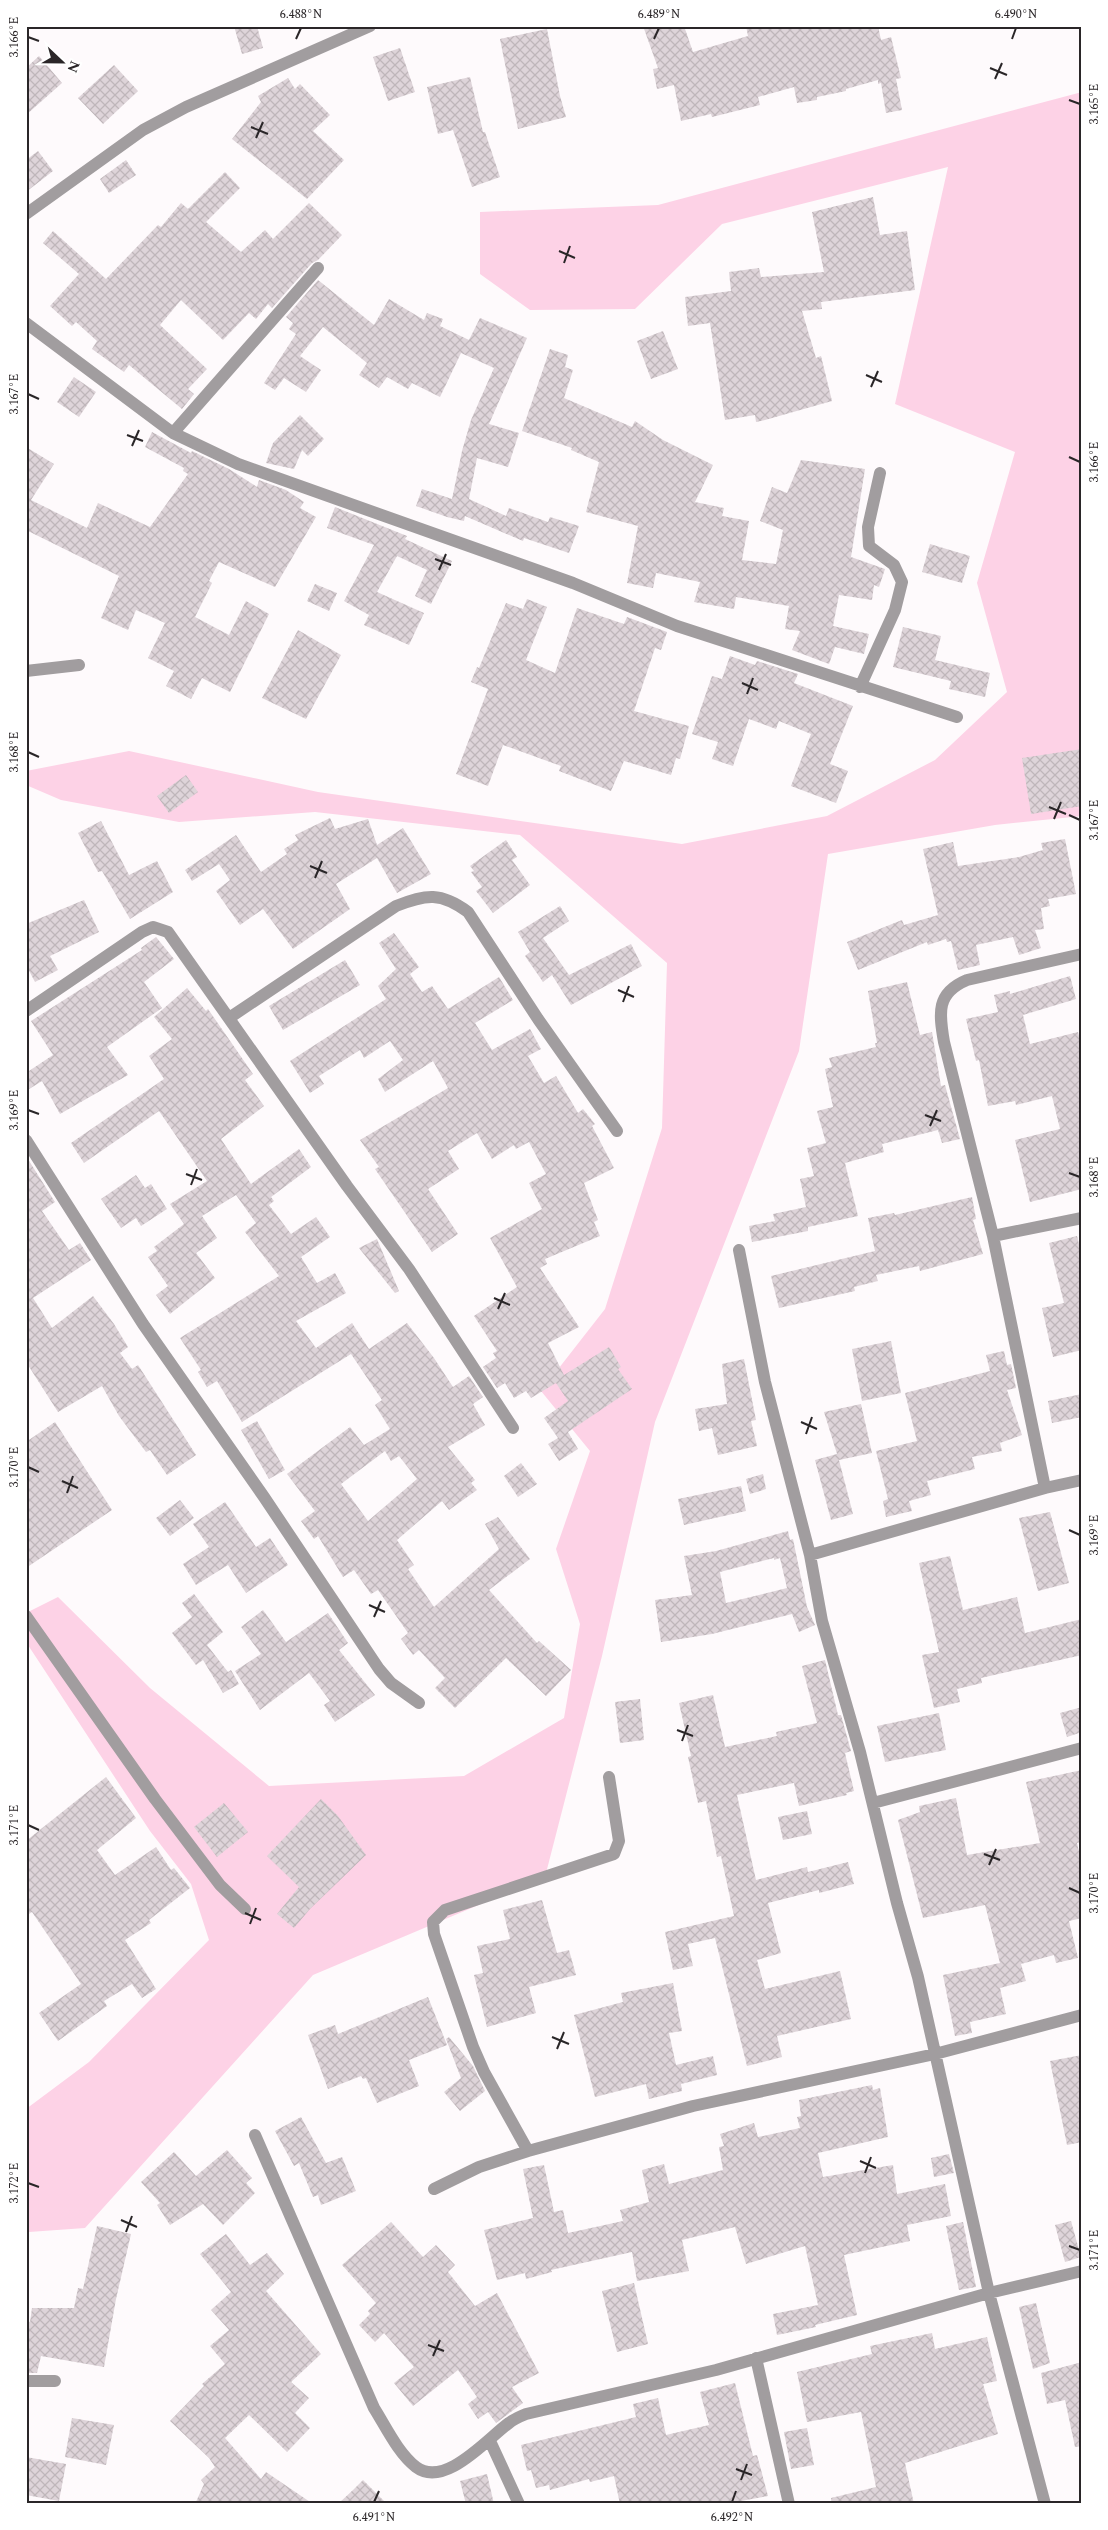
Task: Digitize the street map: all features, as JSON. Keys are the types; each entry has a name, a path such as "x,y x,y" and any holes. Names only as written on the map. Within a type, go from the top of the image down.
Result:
{"street":[{"path":"26,214 143,130 186,106 370,26"},
{"path":"173,433 318,268"},
{"path":"26,323 173,433 238,464 573,582 678,626 860,687 957,717"},
{"path":"860,687 895,610 902,582 894,565 869,546 868,527 880,473"},
{"path":"26,671 79,665"},
{"path":"229,1018 396,906 421,896 439,896 452,900 468,912 538,1019 617,1131"},
{"path":"26,1011 142,932 153,927 164,930 172,937 347,1186 420,1284 513,1428"},
{"path":"1045,1488 993,1236 940,1020 945,996 954,985 967,980 1082,954"},
{"path":"26,1140 143,1324 264,1497 379,1669 391,1683 419,1704"},
{"path":"993,1236 1082,1218"},
{"path":"739,1250 765,1382 810,1555 822,1621 860,1752 918,1977 989,2293 1044,2504"},
{"path":"810,1555 1045,1488 1082,1480"},
{"path":"26,1616 155,1799 220,1885 245,1909"},
{"path":"873,1804 1082,1748"},
{"path":"528,2152 484,2072 473,2047 434,1934 433,1922 445,1910 614,1854 620,1841 609,1777"},
{"path":"434,2189 480,2167 693,2106 935,2054 1082,2015"},
{"path":"255,2135 374,2408 414,2466 422,2471 434,2473 465,2460 490,2441 509,2423 526,2414 756,2358 989,2293 1082,2271"},
{"path":"756,2358 789,2504"},
{"path":"26,2381 55,2381"},
{"path":"490,2441 519,2504"}],"shaded area":[{"path":"1082,92 1082,816 995,825 828,854 799,1051 655,1422 602,1656 545,1877 313,1975 85,2228 29,2232 26,2225 26,2109 89,2062 209,1940 191,1884 150,1831 26,1642 26,1613 58,1597 150,1688 269,1786 464,1776 564,1718 580,1624 556,1549 590,1451 541,1391 605,1309 662,1128 667,963 520,835 315,812 179,822 61,800 26,785 26,771 129,751 318,792 682,844 827,816 935,760 1007,692 977,583 1015,452 895,404 948,167 722,224 635,309 530,310 480,274 480,212 658,205"}],"building":[{"path":"234,26 257,26 263,48 242,54"},
{"path":"643,26 684,26 693,52 748,36 746,26 878,26 881,40 891,37 901,78 896,79 902,110 886,113 881,83 878,84 878,80 846,89 846,91 817,97 817,100 797,103 794,87 758,97 760,105 712,117 711,114 681,121 674,85 657,89 653,69 658,68"},
{"path":"547,29 566,117 518,129 500,39"},
{"path":"400,48 415,92 388,101 373,57"},
{"path":"39,56 62,83 26,115 26,68"},
{"path":"114,65 138,91 103,124 78,98"},
{"path":"470,77 483,132 485,132 500,177 472,187 453,130 438,134 427,87"},
{"path":"288,78 295,89 300,84 330,115 313,131 344,160 307,199 232,139 261,102 258,96"},
{"path":"38,151 53,171 26,192 26,160"},
{"path":"126,160 136,175 109,193 100,179"},
{"path":"225,172 240,188 206,222 241,252 265,230 273,239 309,203 342,235 318,260 312,263 272,308 268,304 256,319 249,313 223,340 181,300 160,325 207,369 188,389 194,394 182,409 129,365 124,372 92,349 97,341 76,322 72,326 50,306 79,274 43,243 53,231 106,279 158,225 161,227 181,203 188,209"},
{"path":"873,197 880,235 907,231 915,290 821,302 822,309 802,311 816,358 821,356 832,401 756,422 755,415 725,420 710,323 688,326 685,297 731,291 729,272 759,268 761,277 824,272 812,212"},
{"path":"318,280 374,325 389,299 424,320 427,313 443,319 440,326 469,340 480,318 527,338 489,424 519,433 508,467 477,458 469,499 506,516 509,508 548,522 550,517 579,526 569,553 524,538 523,541 465,516 464,521 416,506 422,489 452,499 462,451 471,420 494,368 461,353 440,397 412,383 408,389 387,377 379,388 359,375 367,363 323,327 300,356 321,370 306,392 284,378 275,390 264,383 296,334 289,329 293,323 286,317"},
{"path":"663,331 678,369 651,379 637,341"},
{"path":"550,349 568,355 565,367 573,370 564,398 632,427 635,421 663,440 713,465 695,502 724,508 722,516 749,521 742,560 776,564 783,530 760,521 772,487 787,493 801,460 865,469 851,557 885,569 879,587 874,585 872,600 839,595 833,626 869,634 864,654 835,647 829,664 792,650 800,631 785,629 789,606 736,597 734,609 694,602 700,582 656,573 653,588 627,583 638,526 586,512 599,462 571,450 572,448 522,431"},
{"path":"74,377 96,392 79,417 57,402"},
{"path":"300,415 324,439 308,456 302,450 294,469 266,463 273,443"},
{"path":"152,432 191,453 192,451 229,469 257,487 259,480 286,490 304,502 300,508 316,517 275,587 219,562 209,581 212,583 195,617 229,635 246,601 269,614 230,692 202,678 191,699 166,686 174,671 148,658 165,623 136,610 128,630 101,618 119,576 26,530 26,447 54,464 31,500 87,528 98,503 150,527 188,474 183,471 184,468 145,447"},
{"path":"335,507 407,536 405,539 452,561 431,604 415,596 427,570 397,556 377,592 424,613 409,645 364,625 369,615 344,601 374,545 327,528"},
{"path":"930,544 970,556 962,583 922,572"},
{"path":"315,584 337,593 329,611 307,601"},
{"path":"527,599 547,607 526,660 555,673 577,608 624,624 627,617 667,632 661,650 655,648 634,711 689,726 680,759 676,758 671,775 624,761 611,791 559,771 561,766 503,745 488,786 456,774 488,689 471,682 477,667 479,668 506,603 523,609"},
{"path":"903,627 941,636 935,660 990,673 985,697 949,689 951,681 893,667"},
{"path":"298,630 341,655 306,719 262,698"},
{"path":"730,656 755,665 757,661 798,674 794,683 853,706 830,764 848,771 836,803 791,786 811,734 779,721 776,729 749,719 733,766 712,759 718,742 692,734 712,676 722,679"},
{"path":"1082,749 1082,806 1031,814 1022,758"},
{"path":"186,775 198,792 169,813 157,796"},
{"path":"330,818 335,829 368,819 377,845 403,828 431,874 397,893 377,858 336,884 350,909 293,949 263,909 240,925 216,891 230,880 219,864 192,881 185,870 236,835 261,872 287,854 284,849 298,840 295,835"},
{"path":"101,821 129,875 157,861 173,892 130,919 102,871 98,872 78,833"},
{"path":"1065,839 1076,894 1048,899 1050,906 1041,908 1044,929 1035,930 1041,948 1019,955 1013,937 976,945 980,965 958,970 951,941 947,942 946,939 928,945 927,942 858,970 847,942 902,920 904,925 938,915 923,849 953,842 958,866 1019,857 1043,850 1041,843"},
{"path":"506,840 517,857 512,860 530,885 493,913 476,891 482,887 471,872 474,871 470,866"},
{"path":"84,900 99,932 50,956 58,970 35,982 26,965 26,924"},
{"path":"560,906 569,921 543,938 569,975 631,944 642,966 571,1005 552,975 543,982 525,956 530,952 518,932"},
{"path":"394,933 419,967 410,974 422,992 432,986 448,1009 499,977 513,1000 475,1023 492,1050 530,1029 541,1049 528,1056 544,1083 556,1076 578,1113 583,1109 595,1124 592,1126 614,1168 584,1183 598,1220 594,1222 600,1236 545,1259 547,1264 540,1268 579,1327 548,1343 564,1375 609,1347 621,1367 618,1369 632,1389 568,1432 578,1449 559,1461 548,1444 558,1438 544,1418 568,1401 556,1383 531,1398 526,1391 514,1398 505,1383 497,1388 483,1367 496,1358 493,1353 497,1351 474,1316 517,1287 490,1238 542,1209 529,1183 546,1174 529,1142 516,1149 514,1145 492,1159 477,1133 448,1151 459,1169 428,1189 458,1234 432,1252 375,1169 379,1167 360,1140 448,1088 433,1061 385,1092 378,1079 403,1060 390,1041 364,1058 360,1050 319,1076 324,1084 310,1093 290,1061 386,999 378,986 396,969 379,943"},
{"path":"156,937 174,959 144,982 162,1008 107,1047 128,1075 60,1114 42,1081 26,1091 26,1073 53,1055 31,1021 142,950 141,948"},
{"path":"345,960 360,985 283,1030 269,1006"},
{"path":"1070,976 1076,999 1023,1015 1030,1044 1078,1032 1082,1048 1082,1189 1030,1202 1015,1140 1060,1129 1052,1096 1016,1105 1015,1101 988,1106 979,1060 976,1061 966,1019 998,1012 994,995 1010,991 1010,994"},
{"path":"907,982 920,1035 932,1032 941,1086 945,1085 960,1139 942,1143 938,1130 882,1144 884,1152 845,1163 858,1216 808,1227 808,1231 752,1242 749,1226 775,1221 773,1214 806,1207 800,1179 814,1176 807,1148 826,1143 817,1111 833,1107 825,1069 832,1067 829,1058 876,1047 875,1043 877,1043 868,991"},
{"path":"187,988 206,1011 208,1009 253,1074 245,1080 264,1106 221,1139 251,1184 299,1149 311,1167 271,1197 274,1201 269,1205 291,1234 316,1217 330,1237 301,1257 317,1283 335,1273 346,1293 296,1321 316,1348 352,1323 369,1349 407,1323 453,1387 469,1376 483,1397 473,1404 485,1425 448,1447 475,1480 471,1483 477,1490 449,1510 442,1501 397,1540 414,1565 408,1569 434,1607 499,1549 485,1524 498,1517 530,1559 489,1590 537,1643 539,1641 571,1670 546,1696 506,1658 455,1708 435,1688 445,1678 419,1650 413,1655 401,1639 408,1633 378,1590 371,1594 354,1570 343,1577 318,1536 314,1539 301,1521 315,1511 287,1474 350,1427 364,1445 390,1429 375,1405 382,1400 351,1354 242,1422 217,1381 207,1387 198,1372 201,1370 180,1338 279,1276 245,1232 256,1223 236,1195 202,1216 217,1238 196,1253 215,1278 170,1314 156,1295 168,1286 148,1257 157,1251 154,1247 184,1224 170,1204 207,1181 159,1111 84,1163 71,1143 164,1079 149,1056 172,1039 154,1017","holes":["385,1451 391,1461 399,1456 417,1479 368,1521 341,1484"]},
{"path":"26,1156 55,1202 42,1211 69,1250 80,1243 91,1260 33,1298 52,1328 93,1296 128,1347 120,1353 132,1369 138,1365 196,1455 167,1475 150,1450 146,1452 119,1416 102,1386 58,1412 26,1362"},
{"path":"136,1175 145,1188 151,1184 167,1209 141,1226 136,1218 121,1228 101,1199"},
{"path":"972,1197 976,1219 973,1220 983,1254 920,1271 919,1266 876,1275 878,1281 854,1287 855,1291 779,1308 771,1276 875,1251 868,1218 894,1213 895,1215"},
{"path":"1077,1236 1082,1256 1082,1350 1053,1357 1042,1308 1064,1303 1049,1243"},
{"path":"377,1239 399,1291 395,1293 359,1248"},
{"path":"891,1341 901,1393 862,1401 852,1349"},
{"path":"1004,1351 1007,1365 1011,1364 1016,1388 1007,1390 1022,1435 1000,1443 1002,1451 972,1457 975,1469 927,1481 931,1495 909,1501 912,1511 886,1517 883,1501 888,1499 876,1451 917,1441 905,1393 990,1371 986,1355"},
{"path":"744,1359 756,1420 751,1421 757,1446 718,1455 712,1428 699,1431 695,1409 727,1404 722,1364"},
{"path":"1082,1394 1082,1417 1052,1423 1048,1401"},
{"path":"861,1404 872,1453 839,1460 853,1514 831,1520 815,1460 837,1454 824,1412"},
{"path":"257,1421 285,1470 269,1479 241,1430"},
{"path":"55,1422 112,1510 26,1568 26,1442"},
{"path":"521,1463 537,1484 518,1497 504,1476"},
{"path":"763,1474 766,1489 750,1494 746,1479"},
{"path":"741,1486 746,1511 684,1525 678,1499"},
{"path":"180,1500 194,1518 170,1536 156,1518"},
{"path":"225,1502 256,1547 270,1538 288,1565 246,1593 228,1565 196,1585 183,1564 209,1547 193,1524"},
{"path":"1050,1512 1069,1583 1038,1591 1019,1518"},
{"path":"788,1531 790,1540 793,1539 807,1607 815,1625 799,1632 792,1614 712,1634 661,1642 655,1600 692,1595 684,1556 716,1551","holes":["774,1558 774,1560 780,1558 787,1588 726,1603 720,1572"]},
{"path":"950,1556 963,1610 1017,1597 1025,1633 1082,1619 1082,1655 981,1678 982,1683 957,1689 960,1702 934,1708 922,1655 939,1652 919,1563"},
{"path":"194,1594 223,1632 207,1645 228,1672 231,1670 239,1684 223,1693 203,1660 196,1665 172,1633 192,1617 182,1603"},
{"path":"263,1610 286,1642 328,1613 348,1643 339,1650 375,1695 335,1722 324,1705 330,1701 309,1673 260,1710 235,1671 261,1654 241,1627"},
{"path":"825,1660 838,1715 841,1715 851,1751 845,1753 854,1791 846,1793 847,1795 799,1806 794,1783 737,1795 756,1880 807,1867 808,1872 848,1862 854,1884 819,1893 819,1890 768,1903 781,1953 757,1960 765,1989 840,1971 851,2019 777,2036 782,2057 747,2066 715,1938 688,1944 693,1966 673,1970 665,1932 734,1916 721,1856 717,1857 706,1801 698,1803 688,1757 691,1756 679,1703 713,1695 725,1747 777,1736 776,1732 817,1723 802,1666"},
{"path":"640,1699 644,1740 620,1743 615,1702"},
{"path":"1082,1707 1082,1732 1067,1737 1060,1713"},
{"path":"939,1713 946,1750 885,1762 877,1726"},
{"path":"1082,1770 1082,1842 1077,1843 1082,1864 1082,1918 1069,1921 1078,1958 1056,1963 1054,1955 1021,1964 1026,1981 1000,1988 1006,2014 970,2022 972,2033 955,2036 943,1975 1000,1963 985,1905 923,1918 898,1820 920,1812 919,1806 956,1798 967,1855 1040,1843 1026,1782"},
{"path":"106,1777 136,1818 97,1850 115,1875 156,1847 171,1870 174,1868 190,1888 149,1920 151,1923 125,1940 156,1989 142,1998 132,1984 104,2001 107,2006 58,2041 39,2013 81,1984 32,1912 26,1916 26,1841"},
{"path":"321,1799 338,1816 366,1855 310,1909 294,1928 277,1914 299,1887 267,1856"},
{"path":"224,1803 248,1832 217,1857 194,1827"},
{"path":"807,1811 812,1834 783,1840 778,1817"},
{"path":"542,1900 557,1953 569,1950 576,1975 529,1987 536,2013 487,2027 474,1975 483,1973 477,1946 510,1939 503,1910"},
{"path":"673,1983 682,2031 669,2033 676,2065 713,2056 717,2075 681,2084 682,2091 649,2099 646,2084 595,2097 574,2015 623,2002 621,1993"},
{"path":"428,1997 447,2045 409,2060 419,2086 377,2103 366,2078 363,2079 361,2076 328,2089 308,2035 335,2025 338,2034"},
{"path":"449,2037 473,2066 485,2091 460,2111 444,2092 461,2078 446,2039"},
{"path":"1082,2055 1082,2142 1067,2145 1050,2061"},
{"path":"872,2085 873,2090 880,2088 888,2137 818,2153 823,2177 893,2165 897,2194 945,2184 951,2216 907,2225 910,2241 844,2255 857,2315 815,2325 816,2327 777,2335 773,2314 818,2305 805,2246 746,2264 735,2227 682,2240 689,2271 637,2281 632,2252 551,2270 552,2272 526,2279 525,2273 497,2280 484,2230 533,2218 523,2169 544,2165 554,2212 563,2210 568,2233 623,2221 620,2210 649,2202 642,2170 664,2164 669,2184 723,2170 719,2147 724,2146 720,2134 754,2123 758,2137 800,2128 797,2117 801,2116 799,2100"},
{"path":"301,2117 326,2163 342,2157 356,2191 321,2205 318,2195 313,2197 299,2163 294,2166 275,2131"},
{"path":"227,2150 252,2178 246,2183 255,2193 223,2225 203,2204 170,2225 157,2205 160,2203 141,2182 174,2152 196,2176"},
{"path":"949,2154 954,2173 934,2177 931,2158"},
{"path":"1071,2221 1081,2257 1065,2262 1055,2225"},
{"path":"391,2222 423,2257 436,2245 455,2265 448,2272 475,2306 497,2293 539,2373 512,2387 523,2403 496,2423 488,2412 478,2419 468,2404 477,2397 458,2370 413,2406 394,2383 414,2367 384,2333 375,2342 359,2325 370,2314 368,2311 376,2303 342,2265"},
{"path":"963,2222 976,2287 959,2290 946,2226"},
{"path":"97,2226 131,2234 116,2299 104,2367 41,2356 37,2373 26,2373 26,2321 30,2322 32,2308 74,2308 78,2288 83,2289"},
{"path":"226,2234 250,2265 267,2253 284,2274 266,2291 321,2354 291,2382 309,2398 295,2413 310,2428 287,2452 249,2415 225,2438 261,2479 266,2472 313,2504 195,2504 204,2484 201,2480 215,2467 209,2458 170,2421 204,2386 202,2384 225,2364 210,2346 229,2330 211,2310 231,2292 200,2254"},
{"path":"634,2283 648,2344 617,2352 602,2291"},
{"path":"1036,2303 1050,2363 1033,2369 1019,2307"},
{"path":"932,2333 935,2349 987,2337 997,2381 983,2384 998,2434 905,2463 914,2504 832,2504 831,2498 876,2487 861,2412 807,2422 797,2372 872,2354 870,2346"},
{"path":"1082,2362 1082,2446 1075,2447 1065,2400 1047,2404 1041,2373"},
{"path":"735,2383 753,2456 757,2455 768,2496 725,2504 620,2504 614,2476 590,2482 589,2479 550,2490 549,2485 536,2488 531,2470 527,2471 521,2445 636,2417 633,2404 658,2398 666,2435 709,2425 700,2392"},
{"path":"72,2418 114,2425 106,2465 65,2457"},
{"path":"807,2428 814,2465 791,2469 784,2432"},
{"path":"26,2457 66,2464 59,2501 26,2495"},
{"path":"487,2474 494,2504 466,2504 460,2481"},
{"path":"363,2480 387,2504 338,2504 353,2490"}]}
